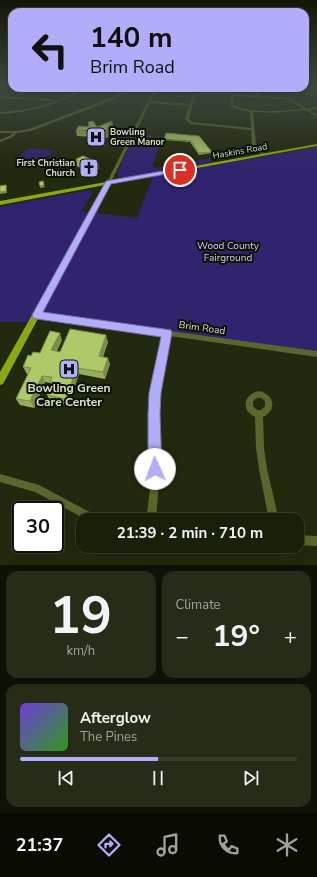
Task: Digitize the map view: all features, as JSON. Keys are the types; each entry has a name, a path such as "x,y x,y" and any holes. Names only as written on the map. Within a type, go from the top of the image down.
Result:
{"main road":[{"name":"Haskins Road","path":"0,203 317,145"},
{"path":"0,381 109,182"}],"street":[{"path":"0,113 13,112"},
{"path":"0,132 30,130 76,112"},
{"path":"109,182 143,112"},
{"path":"189,112 187,119 191,123 197,125 252,129"},
{"path":"251,112 254,146 263,155"},
{"path":"0,141 12,136 16,132"},
{"name":"Brim Road","path":"37,315 317,354"},
{"path":"152,513 156,482 154,414 155,393 167,333"},
{"path":"259,414 260,448 272,513"},
{"path":"0,478 36,488 83,513"},
{"path":"304,540 317,541"}],"green space":[{"path":"117,132 131,133 123,148 109,147 111,147 119,134"},
{"path":"153,135 150,142 160,143 152,167 157,168 211,158 212,161 209,163 126,178 119,177 117,173 129,147 133,144 136,137"},
{"name":"Wood County Fairground","path":"317,147 317,354 37,315 27,322 0,322 0,207 89,190 93,192 82,211 137,218 153,176"},
{"path":"30,148 55,151 37,161 16,163 24,151"}],"building":[{"path":"93,121 97,127 112,121 106,131 100,131 104,139 98,140 93,131 76,130 79,126 90,127 88,122"},
{"path":"166,133 199,136 212,152 199,153 191,141 164,139"},
{"path":"83,156 98,162 88,167 76,159"},
{"path":"43,181 44,185 40,186 39,182"},
{"path":"6,185 6,191 0,192 0,186"},
{"name":"Bowling Green Care Center","path":"70,329 106,335 99,356 108,358 103,372 77,368 65,399 47,395 53,382 50,381 52,377 42,376 30,401 16,399 31,368 23,367 28,355 31,356 33,352 40,353 50,331 60,333 51,350 60,352"}],"place":[{"name":"Bowling Green Manor","path":"96,137"},
{"name":"First Christian Church","path":"89,168"},
{"name":"Bowling Green Care Center","path":"69,369"}],"route":[{"path":"155,469 155,393 167,333 37,315 109,182 180,170"}]}
